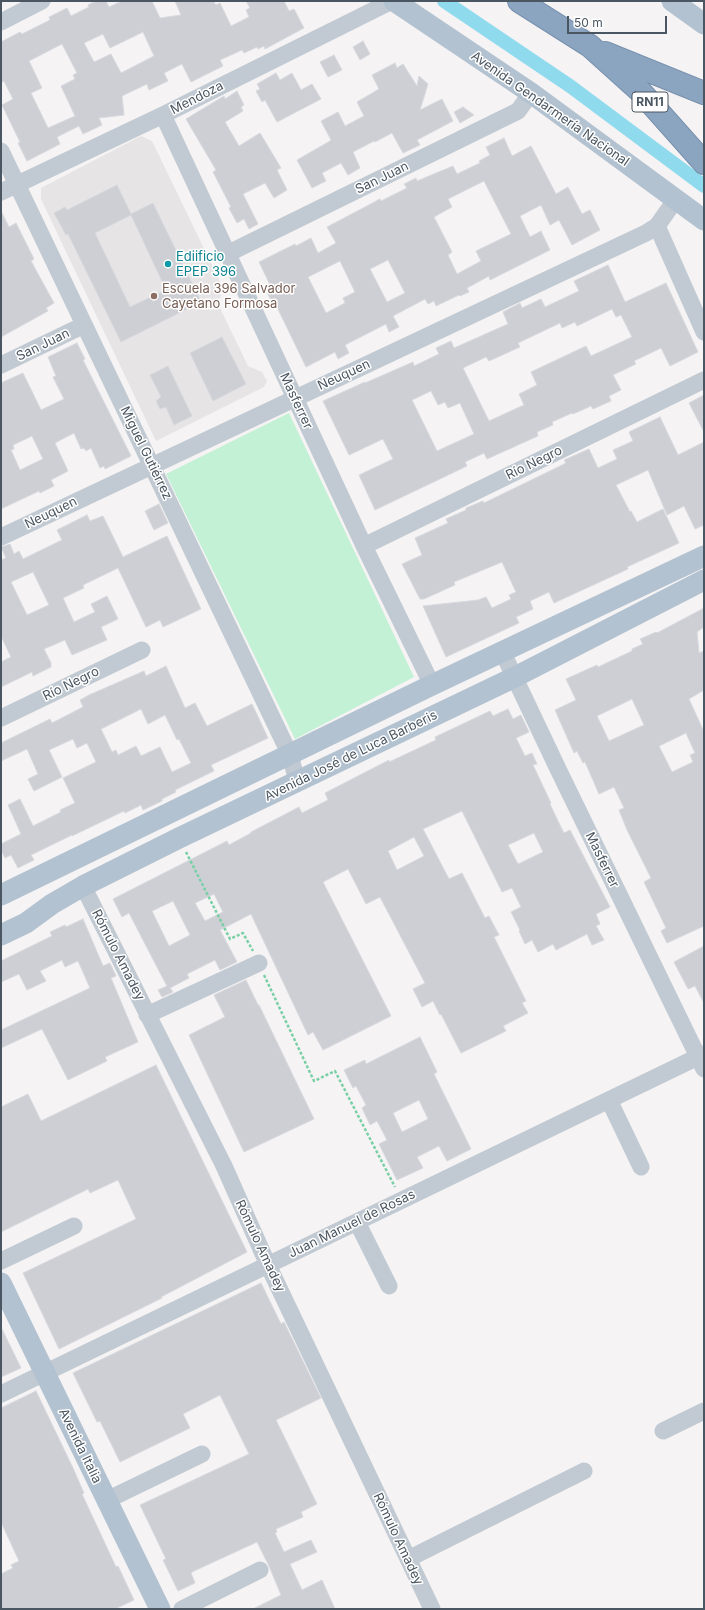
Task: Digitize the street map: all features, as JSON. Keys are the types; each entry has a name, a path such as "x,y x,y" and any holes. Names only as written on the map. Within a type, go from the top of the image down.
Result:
{"highway":[{"name":"RN11","path":"519,1 590,46 640,91 704,163"},
{"name":"RN11","path":"590,46 704,93"}],"main road":[{"name":"Avenida Gendarmería Nacional","path":"393,1 531,93 704,220"},
{"path":"672,1 704,24"},
{"path":"1,895 502,651 704,556"},
{"name":"Avenida José de Luca Barberis","path":"1,935 26,923 52,904 83,886 179,838 515,677 704,580"},
{"name":"Avenida Italia","path":"1,1283 160,1609"}],"street":[{"path":"1,22 42,1"},
{"name":"Mendoza","path":"1,192 163,115 393,1"},
{"name":"San Juan","path":"227,254 518,111 531,93"},
{"name":"Masferrer","path":"163,115 364,546 432,685"},
{"name":"Miguel Gutiérrez","path":"1,151 290,755 297,781"},
{"name":"Neuquen","path":"1,537 646,233 657,226 676,199"},
{"path":"657,226 704,332"},
{"name":"San Juan","path":"1,365 84,325"},
{"name":"Río Negro","path":"364,546 704,380"},
{"name":"Río Negro","path":"1,718 142,650"},
{"name":"Masferrer","path":"502,651 558,769 702,1060"},
{"name":"Rómulo Amadey","path":"83,886 224,1166 268,1265 432,1609"},
{"path":"147,1015 258,963"},
{"name":"Juan Manuel de Rosas","path":"1,1394 609,1100 702,1060"},
{"path":"609,1100 641,1167"},
{"path":"357,1222 389,1286"},
{"path":"1,1261 74,1226"},
{"path":"663,1431 704,1411"},
{"path":"107,1500 202,1454"},
{"path":"408,1559 584,1471"},
{"path":"182,1609 260,1570"}],"path":[{"path":"179,838 230,939 243,933 314,1081 335,1071 402,1200"}],"shaded area":[{"name":"Escuela 396 Salvador Cayetano Formosa","path":"141,136 152,141 223,288 218,304 248,366 262,372 267,381 264,387 156,441 41,199 41,188"}],"green space":[{"path":"289,413 414,677 295,739 166,474"}],"building":[{"path":"96,1 106,1 109,7 122,1 152,1 160,18 181,15 175,1 213,1 216,5 220,3 231,26 249,17 246,10 250,8 246,1 284,1 289,11 294,9 304,28 265,49 264,46 258,49 257,47 244,53 242,50 220,60 223,66 191,82 182,64 164,73 168,81 149,90 147,84 122,96 124,115 99,118 102,125 83,134 79,126 57,137 60,144 27,161 18,143 20,142 2,105 13,99 4,81 1,83 1,42 20,32 22,34 50,20 49,17 67,8 71,16 89,7 88,5","holes":["143,32 154,56 121,73 111,54 94,62 84,43 103,34 110,48","62,44 77,73 73,75 75,79 61,86 75,116 48,128 31,93 42,88 29,61"]},
{"path":"363,41 370,54 360,60 353,47"},
{"path":"334,55 342,70 328,77 320,62"},
{"path":"395,63 397,68 403,64 417,86 419,76 428,84 420,110 442,99 453,121 417,140 420,145 403,153 392,133 375,142 374,141 353,152 360,168 348,175 341,163 322,173 326,181 312,188 297,160 331,140 321,121 338,112 345,126 364,116 357,102 379,89 372,75"},
{"path":"276,73 280,80 292,73 301,90 312,84 321,99 277,122 265,100 262,102 256,91 260,89 257,84"},
{"path":"237,91 244,105 241,107 243,111 225,122 239,146 260,133 281,168 277,170 287,190 274,198 265,183 243,194 258,224 249,229 244,219 237,223 229,208 231,207 213,172 216,170 186,119 224,96 225,99"},
{"path":"463,107 474,115 460,123 454,112"},
{"path":"504,138 512,156 531,146 556,194 568,187 582,214 590,210 600,230 572,245 559,220 550,225 541,205 520,216 530,237 541,231 550,250 490,280 489,276 467,288 469,292 436,306 434,301 428,304 425,299 393,316 399,327 389,332 386,324 345,345 349,353 338,359 335,352 306,367 274,301 272,302 267,292 272,289 259,262 295,244 296,246 311,238 318,253 336,243 327,227 380,199 381,201 407,188 404,184 416,178 417,181 453,166 457,174 480,163 479,161 490,155 486,147","holes":["484,181 511,234 476,251 481,261 457,274 448,255 452,252 434,217 452,207 448,199","388,260 405,293 387,302 370,269","340,261 355,292 343,298 345,303 326,313 308,277"]},
{"name":"Ediificio EPEP 396","path":"117,185 131,214 153,203 201,302 121,342 68,234 66,235 54,213 65,207 67,210","holes":["131,215 166,290 130,307 95,233"]},
{"path":"1,211 9,227 16,223 34,259 31,261 54,303 46,308 48,311 1,337"},
{"path":"608,265 625,302 666,283 698,352 670,366 661,348 634,361 636,364 613,375 621,390 609,396 611,401 593,409 591,406 552,422 553,425 537,432 538,436 487,459 484,453 465,462 467,466 375,510 359,475 393,459 383,439 349,455 323,401 413,362 414,366 439,354 436,348 451,341 454,348 508,324 503,312 520,303 522,308 541,299 545,307 579,291 574,281","holes":["612,309 616,317 621,315 632,337 591,356 586,346 531,372 537,385 519,394 524,405 489,421 463,368 486,357 489,361 520,347 518,343 560,323 562,328 575,322 577,326","431,391 438,405 445,402 448,408 460,403 474,434 437,451 412,400"]},
{"path":"222,337 246,384 213,401 190,353"},
{"path":"77,343 85,359 83,360 131,456 105,469 104,466 100,468 91,448 86,451 84,448 81,449 74,433 55,443 68,471 51,480 54,486 40,493 39,491 1,509 1,383 23,373 41,410 64,399 53,377 56,376 48,357","holes":["32,436 43,459 20,470 11,450 14,449 13,445"]},
{"path":"168,366 192,416 174,425 166,407 160,409 156,401 161,397 150,375"},
{"path":"704,395 704,432 689,403"},
{"path":"660,417 678,455 704,442 704,525 695,529 684,506 667,515 648,470 616,485 637,522 663,509 679,543 627,567 628,569 554,603 549,592 530,601 533,609 516,617 519,623 446,657 423,606 478,600 486,597 492,608 511,599 509,595 516,592 502,562 454,582 455,585 424,599 420,599 402,564 422,555 415,538 448,523 446,519 466,510 466,508 483,501 484,503 566,463 564,460 589,449 598,468 617,459 613,450 633,441 629,432"},
{"path":"159,504 168,523 154,530 145,511"},
{"path":"87,515 90,521 103,516 123,557 167,536 201,609 163,627 160,620 146,627 118,568 83,585 84,588 63,598 74,622 95,612 91,604 107,596 118,619 101,627 107,640 72,655 65,640 44,649 51,663 51,667 33,676 32,672 1,687 1,662 11,657 1,636 1,560 6,558 1,547 10,544 14,554 19,551 23,559 62,540 57,530","holes":["33,572 49,605 27,615 11,582"]},
{"path":"704,608 704,627 697,632 699,653 704,651 704,690 689,699 704,732 704,926 667,943 661,931 666,928 644,882 651,878 627,830 619,810 624,808 614,787 599,794 585,762 583,763 577,751 574,753 555,710 576,700 566,679 597,665 598,667 632,651 632,649 643,644 640,639 656,632 657,633","holes":["632,699 644,725 609,741 597,716","686,733 695,753 690,755 693,762 672,772 659,746"]},
{"path":"166,666 185,708 195,703 207,726 252,704 268,738 211,765 214,771 175,790 176,792 162,799 162,801 143,810 141,805 125,813 124,811 72,835 31,855 34,860 18,868 11,855 5,858 1,850 1,844 21,834 8,805 20,799 33,826 75,803 63,778 96,762 87,743 77,748 73,739 49,750 62,777 34,791 28,779 38,774 27,749 1,761 1,743 50,719 52,723 83,707 80,700 89,695 144,671 146,676","holes":["141,709 148,724 165,715 177,740 179,739 191,763 172,772 160,747 141,756 136,746 118,755 116,750 112,752 101,729"]},
{"path":"508,709 513,719 521,715 529,732 516,738 525,756 532,753 537,764 533,765 564,833 570,830 610,907 596,914 600,924 596,926 604,940 592,945 587,934 556,950 553,944 538,952 532,940 525,944 511,912 521,907 512,888 502,892 462,811 423,829 449,879 462,873 485,918 489,916 499,935 494,937 526,1001 522,1003 528,1013 503,1026 506,1031 461,1053 433,1001 422,1007 413,989 425,983 380,897 366,904 348,869 323,882 391,1016 323,1050 313,1032 308,1035 251,914 220,930 237,962 220,970 215,960 187,974 189,978 170,988 173,992 162,997 158,990 167,986 129,913 122,917 113,899 227,841 229,845 299,807 302,813 328,800 325,793 389,760 389,762 436,740 435,737 490,711 493,716","holes":["534,833 543,852 518,864 508,845","414,837 424,856 397,870 388,851","214,894 223,912 205,921 195,903","173,901 190,935 169,946 152,911"]},
{"path":"83,919 103,966 110,963 116,976 111,978 138,1042 105,1057 107,1061 68,1080 42,1029 1,1048 1,1030 90,988 78,961 65,967 62,960 40,971 46,981 27,990 19,974 1,982 1,961 52,936 50,932 65,925 66,927"},
{"path":"704,946 704,1003 695,986 688,989 674,962"},
{"path":"246,980 314,1119 244,1152 189,1035 225,1017 214,995"},
{"path":"420,1037 437,1072 434,1074 471,1149 447,1161 439,1146 417,1157 423,1168 397,1180 379,1144 387,1140 377,1121 370,1125 362,1108 366,1105 356,1086 353,1088 344,1070 365,1060 366,1064","holes":["419,1100 428,1119 402,1132 393,1113"]},
{"path":"156,1065 247,1252 161,1297 162,1298 59,1349 23,1273 136,1219 118,1180 90,1193 88,1189 1,1232 1,1107 28,1094 41,1121"},
{"path":"261,1283 281,1324 284,1322 321,1398 276,1420 317,1504 301,1512 303,1517 276,1529 277,1532 275,1533 284,1552 311,1540 317,1552 290,1564 302,1590 322,1580 335,1609 253,1609 281,1595 257,1542 194,1571 191,1573 195,1583 178,1591 163,1560 166,1559 140,1505 249,1454 220,1395 183,1414 190,1428 120,1462 100,1421 97,1422 73,1373"},
{"path":"1,1327 21,1368 1,1377"},
{"path":"36,1391 73,1468 84,1493 82,1494 116,1567 118,1566 134,1600 115,1609 1,1609 1,1574 13,1568 11,1565 19,1561 1,1522 1,1408"}],"waterway":[{"path":"444,1 570,86 704,186"}],"place":[{"name":"Ediificio EPEP 396","path":"168,264"},
{"name":"Escuela 396 Salvador Cayetano Formosa","path":"154,296"}]}
